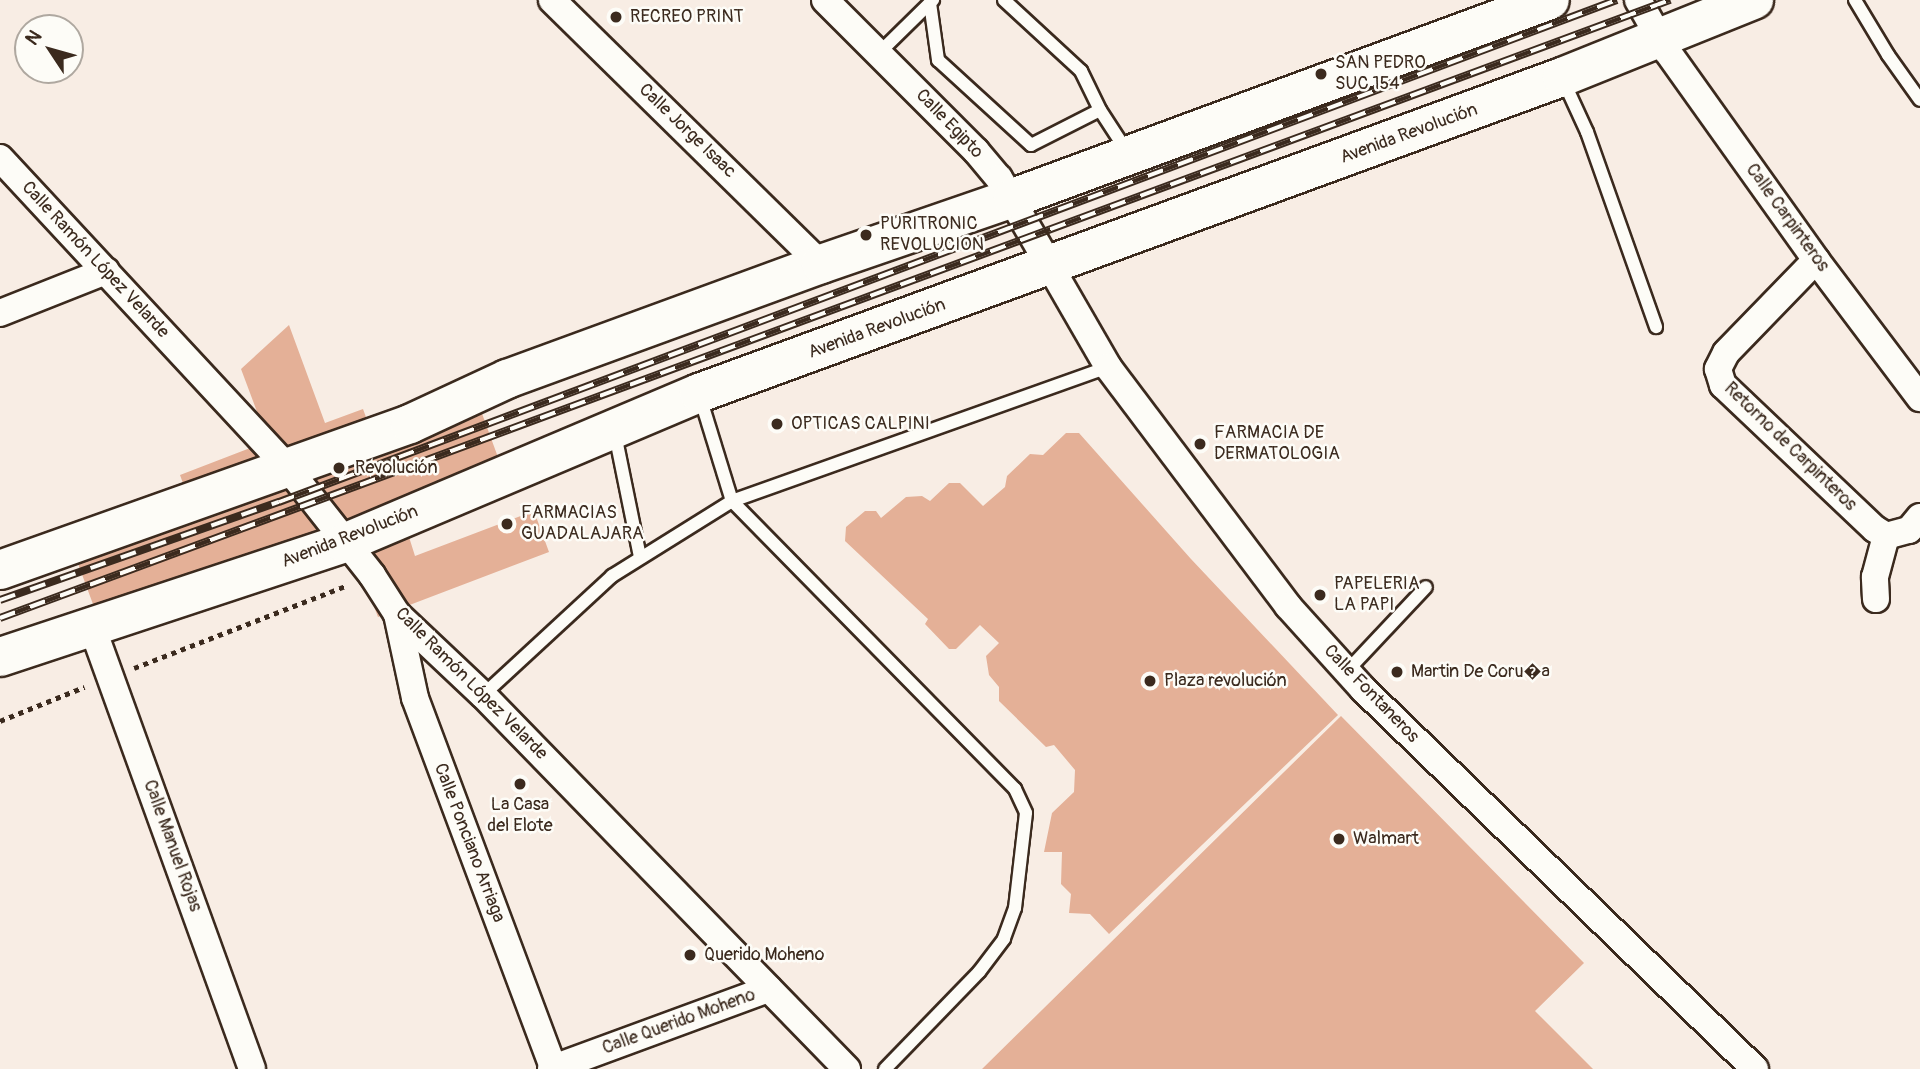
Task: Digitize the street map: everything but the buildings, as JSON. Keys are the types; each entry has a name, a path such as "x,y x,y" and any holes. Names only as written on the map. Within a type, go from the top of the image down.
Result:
{"main road":[{"path":"0,570 410,424 507,379 821,264 1013,198 1550,0"},
{"name":"Avenida Revolución","path":"0,657 91,624 344,542 699,393 1562,77 1754,0"}],"street":[{"name":"Calle Jorge Isaac","path":"552,0 821,264"},
{"name":"Calle Egipto","path":"825,0 976,151 1013,198 1049,267"},
{"name":"Calle Carpinteros","path":"1638,0 1657,37 1816,260 1920,398"},
{"name":"Calle Ramón López Velarde","path":"0,158 286,466 372,575 397,614 483,695 847,1069"},
{"name":"Retorno de Carpinteros","path":"1816,260 1726,353 1718,369 1723,385 1875,529 1886,536"},
{"name":"Calle Fontaneros","path":"1049,267 1108,367 1288,606 1347,671 1755,1069"},
{"path":"0,313 106,271"},
{"path":"1876,599 1875,577 1886,536 1909,530 1920,517"},
{"name":"Calle Ponciano Arriaga","path":"397,614 415,698 553,1069"},
{"name":"Calle Manuel Rojas","path":"91,624 252,1069"},
{"name":"Calle Querido Moheno","path":"553,1069 769,989"}],"lane":[{"path":"1004,0 1081,71 1100,110 1129,153"},
{"path":"1855,0 1888,55 1920,100"},
{"path":"879,53 932,1"},
{"path":"932,1 938,60 1031,145 1100,110"},
{"path":"1562,77 1587,132 1656,327"},
{"path":"483,695 612,576 732,501 1108,367"},
{"path":"699,393 732,501 1015,789 1026,813 1015,908 1004,939 979,972 886,1069"},
{"path":"614,428 640,557"},
{"path":"1347,671 1426,586"}],"path":[{"path":"0,720 372,575"}],"railway":[{"path":"0,600 279,502 1617,0"},
{"path":"0,618 1670,0"}],"place":[{"name":"RECREO PRINT","path":"616,17"},
{"name":"SAN PEDRO SUC 154","path":"1321,74"},
{"name":"PURITRONIC REVOLUCION","path":"866,235"},
{"name":"OPTICAS CALPINI","path":"777,424"},
{"name":"FARMACIA DE DERMATOLOGIA","path":"1200,444"},
{"name":"Revolución","path":"339,468"},
{"name":"FARMACIAS GUADALAJARA","path":"507,524"},
{"name":"PAPELERIA LA PAPI","path":"1320,595"},
{"name":"Martin De Coru�a","path":"1397,672"},
{"name":"Plaza revolución","path":"1150,681"},
{"name":"La Casa del Elote","path":"520,784"},
{"name":"Walmart","path":"1339,839"},
{"name":"Querido Moheno","path":"690,955"}]}
